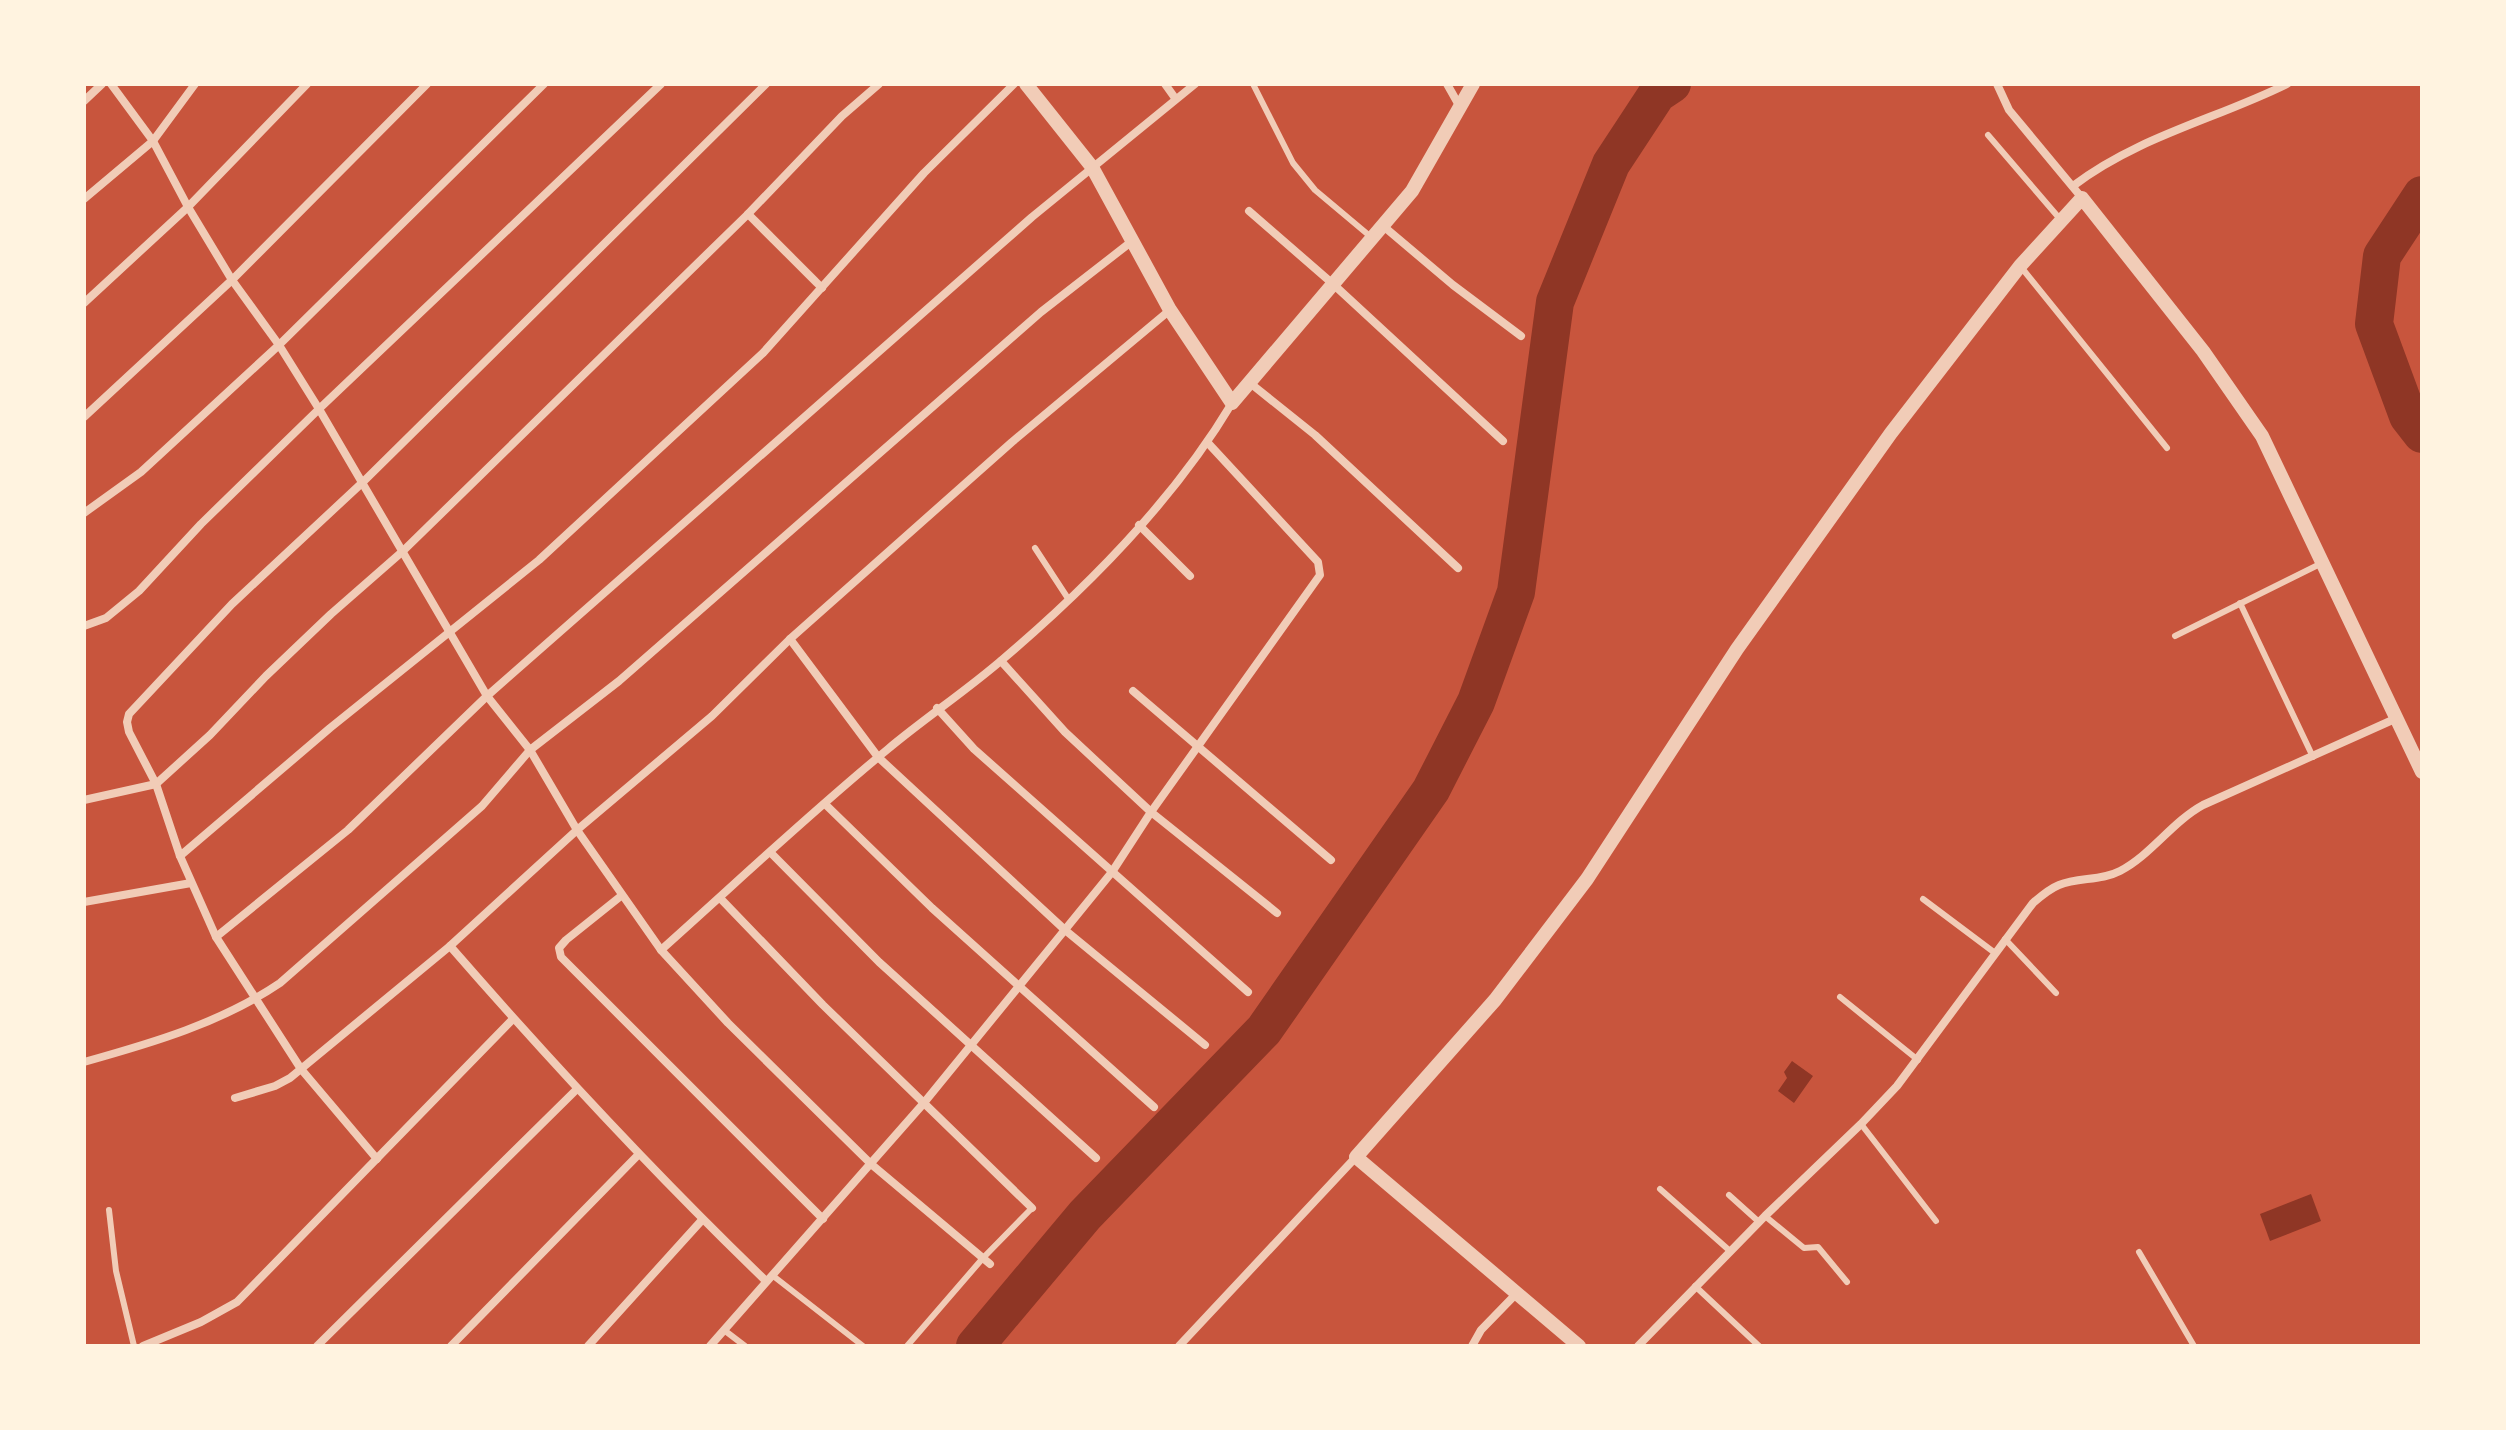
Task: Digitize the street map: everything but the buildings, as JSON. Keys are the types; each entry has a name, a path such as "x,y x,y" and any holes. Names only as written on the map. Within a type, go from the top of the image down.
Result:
{"street":[{"path":"84,101 102,84"},
{"path":"111,84 153,141 232,280 279,345 319,409 487,696 530,750 577,830 661,950 728,1023 871,1164 987,1261"},
{"path":"84,199 153,141 195,84"},
{"path":"84,303 188,207 307,84"},
{"path":"84,417 232,280 427,84"},
{"path":"84,513 141,472 279,345 544,84"},
{"path":"84,626 106,618 123,606 201,524 319,409 661,84"},
{"path":"377,1159 301,1069 216,937 180,856 156,784 129,732 129,714 232,604 363,482 766,84"},
{"path":"84,800 156,784 210,735 331,614 403,551 748,214 842,116 879,84"},
{"path":"180,856 306,748 539,560 763,353 924,173 1014,84"},
{"path":"1026,84 1092,167 1170,310 1232,403"},
{"path":"1165,84 1175,98"},
{"path":"216,937 348,830 487,696 1092,167 1195,84"},
{"path":"1447,84 1460,108"},
{"path":"661,950 878,757 1001,661 1069,600 1139,525 1208,443 1232,403 1412,191 1473,84"},
{"path":"1997,84 2009,110 2203,351 2262,436 2397,718 2415,741 2422,772"},
{"path":"1179,1346 1356,1157 1482,1016 1587,879 1772,599 1897,426 2102,164 2287,84"},
{"path":"1249,211 1503,441"},
{"path":"748,214 822,288"},
{"path":"1382,225 1453,285 1521,336"},
{"path":"84,1062 188,1030 255,1000 291,973 471,815 530,750 619,681 1041,312 1131,242"},
{"path":"235,1098 275,1086 301,1069 450,946 577,830 712,716 790,639 1012,442 1170,310"},
{"path":"1250,383 1315,435 1458,568"},
{"path":"710,1346 923,1104 1112,872 1151,812 1320,575 1318,562 1208,443"},
{"path":"1139,525 1190,576"},
{"path":"790,639 878,757 1065,930 1205,1045"},
{"path":"1001,661 1065,732 1151,812 1277,913"},
{"path":"1133,691 1331,860"},
{"path":"937,708 974,749 1248,992"},
{"path":"1638,1346 1762,1219 1861,1124 1918,1060 2005,939 2033,903 2047,891 2060,884 2117,873 2188,813 2397,718"},
{"path":"825,804 1019,987 1154,1107"},
{"path":"771,853 879,962 1096,1158"},
{"path":"84,902 191,883"},
{"path":"621,896 566,940 559,948 561,957 823,1219"},
{"path":"720,898 823,1005 1032,1208"},
{"path":"450,946 577,1089 702,1220 769,1278"},
{"path":"143,1346 201,1322 237,1302 513,1019"},
{"path":"317,1346 577,1089"},
{"path":"451,1346 639,1154"},
{"path":"1356,1157 1579,1346"},
{"path":"588,1346 702,1220"},
{"path":"1472,1346 1481,1330 1516,1294"}],"lane":[{"path":"1253,84 1293,163 1315,190 1371,238"},
{"path":"1988,135 2060,219"},
{"path":"2020,266 2167,448"},
{"path":"1035,548 1069,600"},
{"path":"2175,636 2322,563"},
{"path":"2240,603 2313,757"},
{"path":"1923,899 1995,953"},
{"path":"2005,939 2056,993"},
{"path":"1840,997 1918,1060"},
{"path":"1861,1124 1936,1221"},
{"path":"1660,1189 1730,1251"},
{"path":"1729,1195 1804,1248 1818,1247 1847,1282"},
{"path":"907,1346 1032,1208"},
{"path":"109,1210 116,1271 134,1346"},
{"path":"2139,1252 2194,1346"},
{"path":"769,1278 863,1346"},
{"path":"1695,1286 1759,1346"},
{"path":"724,1330 745,1346"}],"shaded area":[{"path":"1792,1061 1813,1076 1794,1103 1778,1091 1787,1078 1784,1072"},
{"path":"2311,1194 2321,1221 2270,1241 2260,1214"}],"waterway":[{"path":"975,1346 1085,1215 1264,1030 1431,790 1476,702 1516,592 1555,302 1611,164 1657,94 1672,84"},
{"path":"2422,195 2382,256 2374,324 2408,416 2422,434"}]}
